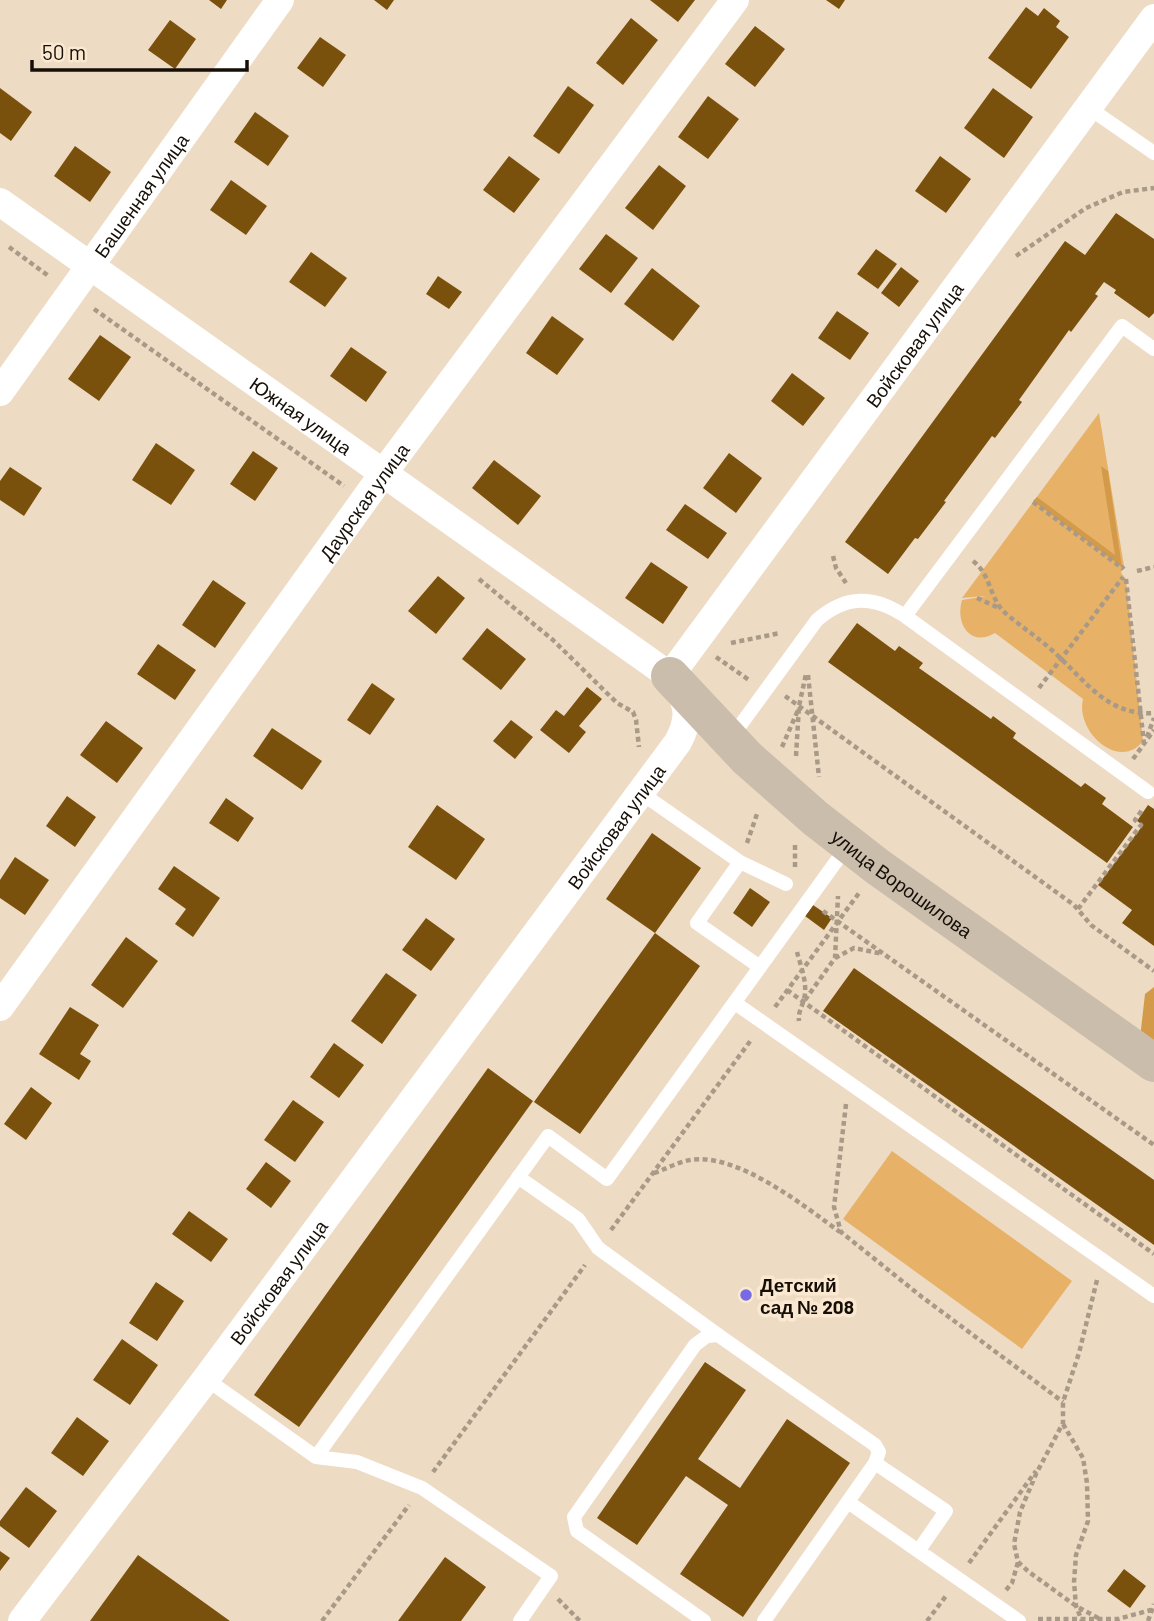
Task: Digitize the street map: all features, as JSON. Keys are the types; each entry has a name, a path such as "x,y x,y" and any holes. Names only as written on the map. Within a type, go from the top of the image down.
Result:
{"main road":[{"name":"улица Ворошилова","path":"670,676 713,743 848,844 1154,1063"}],"street":[{"name":"Башенная улица","path":"0,392 280,0"},
{"name":"Даурская улица","path":"0,1007 383,474 735,0"},
{"name":"Войсковая улица","path":"670,676 1154,18"},
{"name":"Южная улица","path":"0,202 670,676"},
{"name":"Войсковая улица","path":"23,1621 206,1380 641,793 713,743"}],"lane":[{"path":"1089,108 1154,153"},
{"path":"905,615 1122,327 1154,349"},
{"path":"713,743 817,620 832,607 849,601 873,601 905,615 1148,792"},
{"path":"641,793 740,862 782,882 807,900"},
{"path":"316,1457 548,1136 607,1179 848,844"},
{"path":"740,862 697,923 760,967"},
{"path":"735,1003 1154,1296"},
{"path":"518,1177 578,1219 598,1248 874,1445 879,1454 764,1621"},
{"path":"704,1621 577,1531 574,1517 695,1345 707,1336 718,1335"},
{"path":"206,1380 316,1457 357,1462 422,1488 551,1576 520,1621"},
{"path":"875,1463 946,1511 919,1550"},
{"path":"848,1502 958,1578 1026,1620"}],"path":[{"path":"1011,260 1086,208 1123,192 1154,188"},
{"path":"1033,502 1122,568 1124,566"},
{"path":"833,556 841,577"},
{"path":"1137,570 1154,567"},
{"path":"983,569 1002,610"},
{"path":"1049,675 1125,578 1144,744"},
{"path":"977,597 1002,610 1107,702 1124,710 1154,716 1144,744"},
{"path":"752,682 712,654 732,642 788,632 817,620"},
{"path":"807,667 812,729"},
{"path":"796,720 797,705 804,685"},
{"path":"797,705 1079,909 1091,925 1154,971"},
{"path":"1144,744 1154,730"},
{"path":"1079,909 1141,825 1135,820 1145,806"},
{"path":"804,1001 806,986 797,952 799,918 807,900"},
{"path":"835,958 838,921 1154,1145"},
{"path":"804,1031 798,1019 799,1008 835,958 854,948 886,955"},
{"path":"788,990 1154,1254"},
{"path":"831,1072 846,1104 834,1208 841,1232"},
{"path":"654,1173 691,1160 718,1161 760,1178 841,1232 1063,1402"},
{"path":"1100,1619 1076,1606 1018,1562 1014,1545 1020,1513 1063,1423 1063,1402 1079,1353 1097,1281 1107,1263"},
{"path":"1063,1423 1083,1458 1087,1483 1088,1521 1076,1555 1074,1582 1076,1606 1082,1620"},
{"path":"928,1621 1044,1459"},
{"path":"545,1586 580,1621"},
{"path":"1148,1621 1154,1604"},
{"path":"1026,1620 1118,1619 1151,1610"}],"shaded area":[{"path":"1099,413 1124,566 1121,573 1126,579 1143,741 1133,749 1122,752 1111,750 1092,735 1082,711 1083,699 995,633 978,637 966,631 960,609 962,600 986,596 962,598"},
{"path":"1101,466 1108,471 1122,567 1033,501 1037,497 1115,555"},
{"path":"1154,987 1154,1058 1139,1047 1145,994"},
{"path":"892,1151 1072,1281 1022,1349 843,1219"}],"building":[{"path":"209,0 227,0 221,9"},
{"path":"374,0 394,0 387,10"},
{"path":"650,0 695,0 678,22"},
{"path":"826,0 845,0 839,9"},
{"path":"1026,7 1038,16 1044,8 1060,21 1056,27 1069,37 1031,89 988,58"},
{"path":"631,18 658,40 623,85 596,63"},
{"path":"170,20 196,39 175,69 148,50"},
{"path":"755,26 785,49 755,87 725,64"},
{"path":"320,37 346,55 323,87 297,68"},
{"path":"568,86 594,105 559,154 533,136"},
{"path":"0,88 32,112 11,141 0,133"},
{"path":"993,88 1033,117 1004,158 964,128"},
{"path":"708,96 739,119 708,159 678,137"},
{"path":"255,112 289,136 268,166 234,142"},
{"path":"75,146 111,172 90,202 54,176"},
{"path":"509,156 540,179 514,213 483,190"},
{"path":"940,156 971,179 946,213 915,191"},
{"path":"659,165 686,186 653,230 625,208"},
{"path":"231,180 267,206 246,235 210,210"},
{"path":"1116,213 1154,239 1154,313 1149,318 1114,293 1116,290 1104,282 1095,294 1098,296 1071,332 1069,330 1019,400 1022,402 995,438 992,436 944,501 946,502 888,574 845,542 1065,241 1085,255"},
{"path":"606,234 638,258 611,293 579,269"},
{"path":"876,249 897,264 878,289 857,274"},
{"path":"311,252 347,278 325,307 289,282"},
{"path":"901,267 919,281 899,307 881,293"},
{"path":"652,268 700,306 673,341 624,304"},
{"path":"438,276 462,292 449,309 426,294"},
{"path":"837,311 869,333 850,360 818,338"},
{"path":"552,316 584,339 557,375 526,353"},
{"path":"100,335 131,357 99,401 68,379"},
{"path":"351,347 387,372 366,402 330,376"},
{"path":"792,373 825,398 803,426 771,401"},
{"path":"156,443 195,470 171,505 132,480"},
{"path":"253,451 278,468 255,501 230,484"},
{"path":"729,453 762,478 736,513 703,488"},
{"path":"494,460 541,496 518,525 472,488"},
{"path":"10,467 42,488 24,516 0,500 0,481"},
{"path":"685,504 727,533 708,559 666,530"},
{"path":"651,562 688,587 663,624 625,598"},
{"path":"438,576 465,598 436,634 408,611"},
{"path":"213,580 246,603 215,648 182,625"},
{"path":"857,623 895,651 899,646 923,663 919,668 991,719 993,716 1016,733 1013,738 1081,787 1085,783 1106,798 1102,804 1133,827 1107,863 828,662"},
{"path":"487,628 526,659 501,690 462,659"},
{"path":"158,644 196,670 175,700 137,674"},
{"path":"372,683 395,699 370,735 347,720"},
{"path":"587,687 602,699 579,726 586,732 569,753 540,730 556,710 564,716"},
{"path":"511,720 533,737 515,759 493,741"},
{"path":"106,721 143,748 117,783 80,755"},
{"path":"272,728 322,761 302,790 253,756"},
{"path":"67,796 96,817 75,847 46,826"},
{"path":"226,798 254,818 238,842 209,823"},
{"path":"437,805 485,839 456,880 408,847"},
{"path":"1148,805 1154,809 1154,946 1122,923 1132,910 1098,885 1143,825 1137,821"},
{"path":"652,833 701,868 655,933 606,899"},
{"path":"15,857 49,880 25,915 0,898 0,880"},
{"path":"174,866 220,898 193,937 175,924 186,909 158,889"},
{"path":"750,888 770,902 752,927 733,913"},
{"path":"813,905 832,918 824,930 805,916"},
{"path":"426,918 455,939 431,971 402,950"},
{"path":"655,933 700,966 580,1134 534,1102"},
{"path":"126,937 158,961 123,1008 91,985"},
{"path":"854,968 1154,1180 1154,1245 823,1011"},
{"path":"386,973 417,995 382,1044 351,1021"},
{"path":"70,1007 99,1025 80,1054 91,1061 79,1080 39,1054"},
{"path":"334,1043 364,1065 339,1098 310,1077"},
{"path":"488,1068 533,1101 299,1427 254,1395"},
{"path":"31,1087 52,1103 26,1140 4,1124"},
{"path":"293,1100 324,1122 295,1162 264,1140"},
{"path":"266,1162 291,1181 271,1208 246,1189"},
{"path":"189,1211 228,1239 211,1262 172,1234"},
{"path":"156,1282 184,1301 157,1341 129,1323"},
{"path":"122,1339 158,1365 130,1405 93,1380"},
{"path":"705,1362 746,1390 698,1459 740,1488 787,1419 850,1463 743,1617 680,1574 728,1505 686,1476 637,1545 597,1518"},
{"path":"77,1417 109,1441 83,1476 51,1453"},
{"path":"26,1487 57,1511 29,1548 0,1526 0,1521"},
{"path":"0,1551 10,1558 0,1571"},
{"path":"138,1555 230,1621 90,1621"},
{"path":"445,1557 486,1587 461,1621 398,1621"},
{"path":"1124,1569 1146,1586 1130,1608 1107,1591"}],"place":[{"name":"Детский сад № 208","path":"746,1295"}]}
